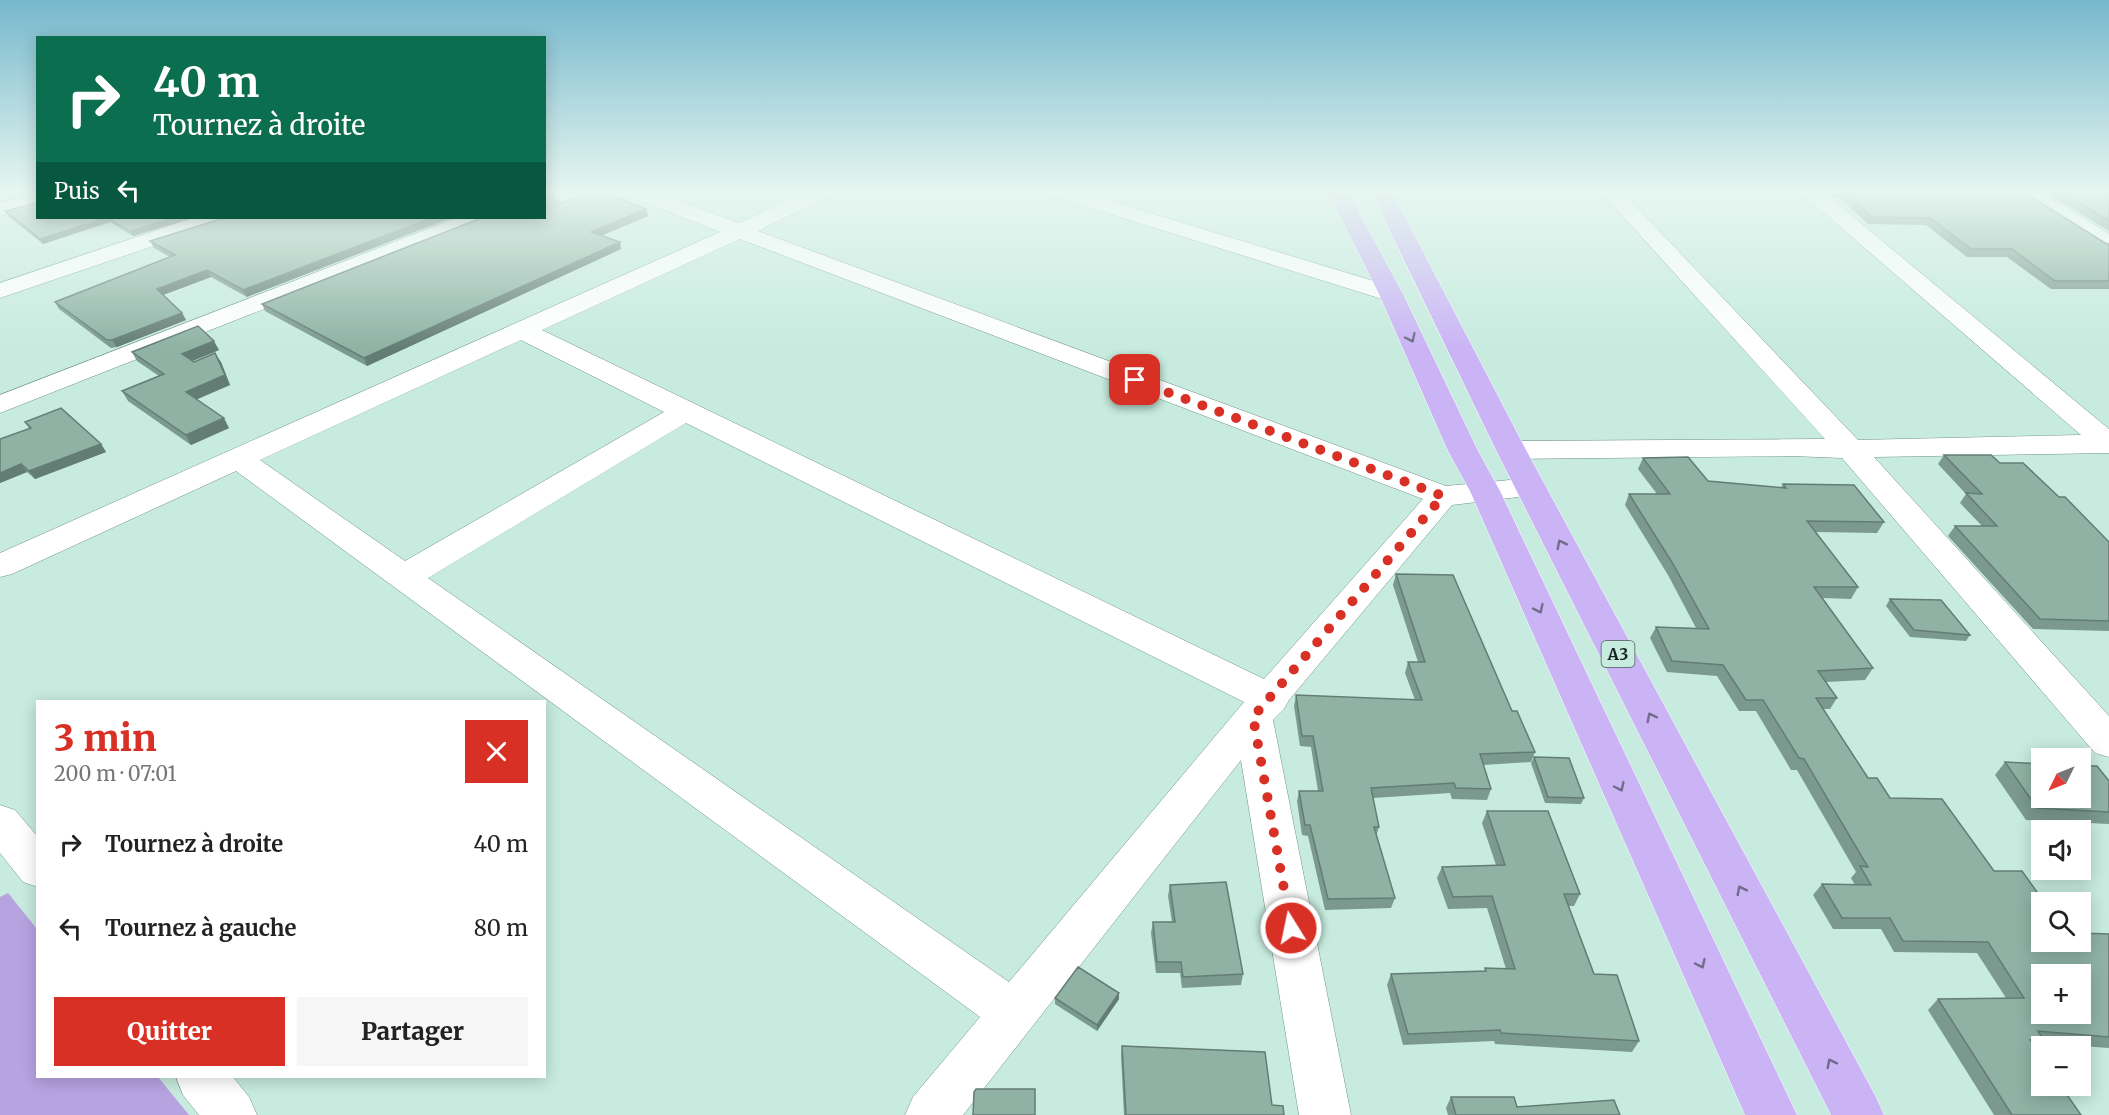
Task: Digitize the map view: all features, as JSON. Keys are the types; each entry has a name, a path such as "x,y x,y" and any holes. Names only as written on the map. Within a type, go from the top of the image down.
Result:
{"highway":[{"path":"1365,244 1391,294 1463,451 1485,491 1771,1115"},
{"name":"A3","path":"1407,244 1511,450 1857,1115"}],"street":[{"path":"0,291 137,244"},
{"path":"0,405 408,244"},
{"path":"0,566 711,244"},
{"path":"770,244 1443,496 1531,487"},
{"path":"1229,244 1391,294"},
{"path":"1660,244 1850,448 2109,742"},
{"path":"1872,244 2108,443"},
{"path":"521,330 686,411 1262,708"},
{"path":"404,577 686,411"},
{"path":"1511,450 1850,448 2108,443"},
{"path":"237,458 1014,1013"},
{"path":"935,1112 1262,708 1443,496"},
{"path":"1262,708 1325,1115"},
{"path":"0,822 36,867"},
{"path":"202,1078 231,1115"}],"shaded area":[{"path":"8,893 36,928 36,1078 159,1078 189,1115 0,1115 0,897"}],"building":[{"path":"155,244 363,244 243,290 207,270 157,289 182,313 112,340 107,340 55,302 175,255"},
{"path":"415,244 616,244 364,358 262,304"},
{"path":"1964,244 2109,244 2109,281 2055,281 2012,249 1971,249"},
{"path":"198,326 214,341 182,354 194,362 215,353 225,375 186,392 224,418 186,435 122,391 164,374 132,352"},
{"path":"61,408 101,444 29,471 21,464 0,473 0,439 31,428 25,422"},
{"path":"1944,455 1991,455 2000,463 2023,463 2059,497 2065,497 2109,542 2109,621 2040,619 1955,526 1997,526 1966,493 1982,494"},
{"path":"1688,457 1708,481 1786,488 1783,484 1854,485 1884,522 1807,521 1858,587 1814,587 1873,668 1818,671 1837,698 1816,698 1868,778 1877,778 1890,798 1942,799 1994,871 2022,871 2037,892 2031,892 2031,952 2091,952 2091,933 2109,934 2109,1037 2038,1031 2041,1036 2031,1036 2030,1040 2031,1096 2068,1096 2081,1115 2012,1115 1938,999 2024,998 1988,942 1903,941 1890,918 1842,918 1822,884 1871,885 1860,866 1868,867 1804,759 1799,758 1763,700 1746,700 1723,665 1672,661 1656,627 1709,629 1673,564 1629,494 1670,494 1643,458"},
{"path":"1396,574 1453,575 1512,711 1517,711 1535,752 1480,754 1491,789 1456,788 1454,783 1371,788 1379,827 1374,827 1395,898 1328,899 1310,825 1305,825 1299,791 1323,791 1313,736 1302,736 1296,695 1422,700 1408,662 1425,662"},
{"path":"1890,599 1941,600 1970,635 1914,630"},
{"path":"1534,757 1569,758 1584,798 1548,797"},
{"path":"2005,762 2031,763 2031,799"},
{"path":"2091,766 2097,766 2109,781 2109,812 2037,808 2091,808"},
{"path":"1487,811 1548,811 1580,894 1564,894 1594,974 1617,975 1639,1041 1501,1033 1500,1030 1408,1034 1391,974 1486,971 1485,968 1515,969 1492,896 1453,897 1442,867 1505,865"},
{"path":"1226,882 1243,974 1183,977 1181,962 1157,962 1153,922 1175,922 1170,885"},
{"path":"1078,967 1119,993 1097,1025 1055,998"},
{"path":"1122,1046 1265,1052 1272,1105 1283,1106 1284,1115 1126,1115"},
{"path":"976,1089 1035,1089 1035,1115 973,1115"},
{"path":"1451,1097 1514,1097 1517,1107 1614,1100 1620,1115 1456,1115"}],"route":[{"path":"1135,380 1443,496 1271,699 1253,717 1291,928"}]}
